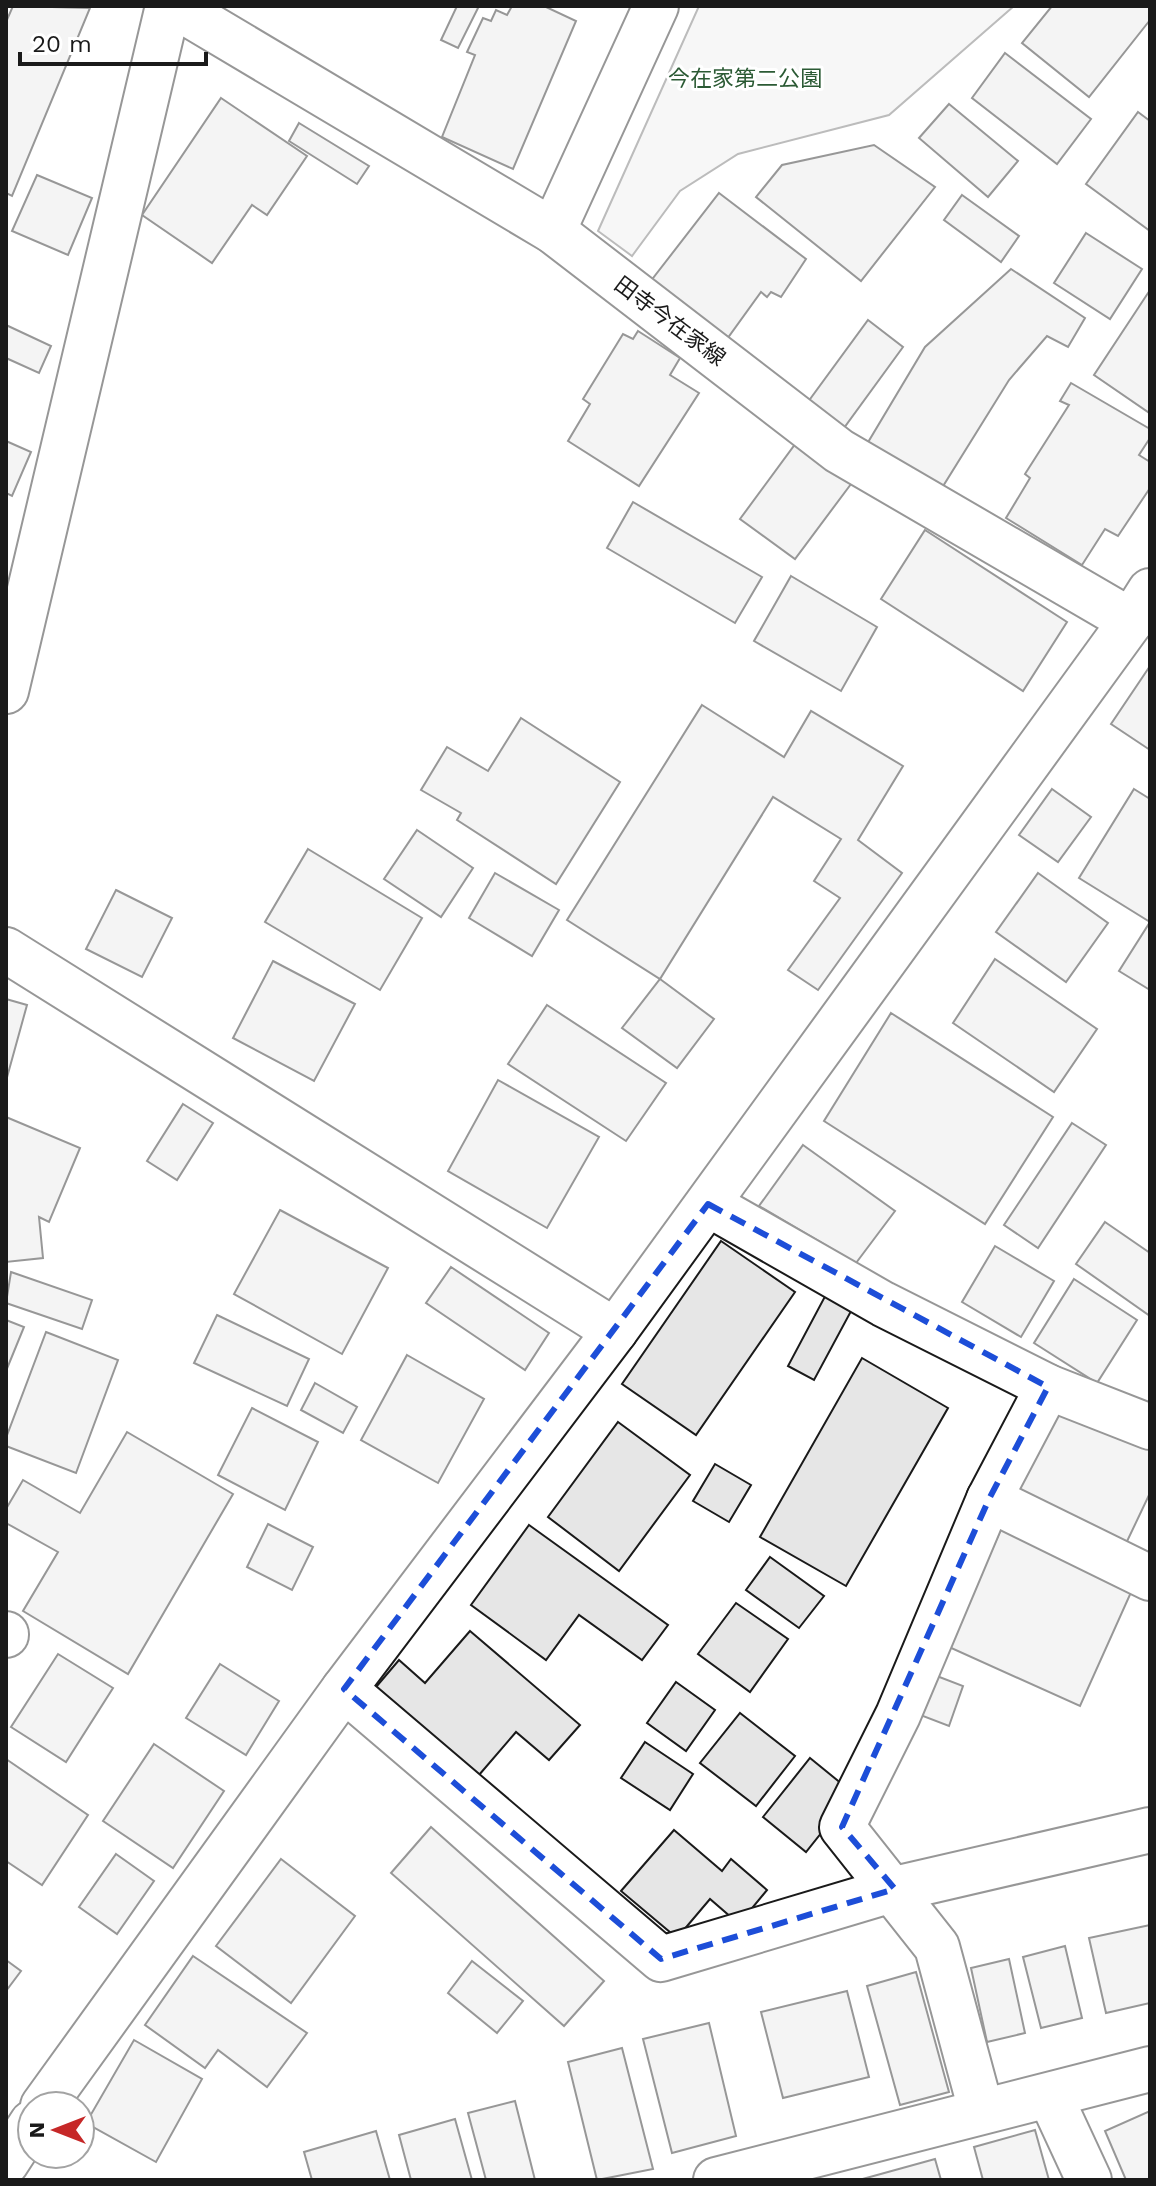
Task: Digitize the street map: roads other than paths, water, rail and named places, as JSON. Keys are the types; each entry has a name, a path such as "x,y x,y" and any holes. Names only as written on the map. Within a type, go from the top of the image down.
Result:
{"street":[{"path":"6,691 168,6"},
{"name":"田寺今在家線","path":"175,6 553,231 839,451 1140,606"},
{"path":"553,231 656,6"},
{"path":"55,2090 344,1689 708,1204 1140,606"},
{"path":"6,950 615,1331"},
{"path":"708,1204 883,1304 1048,1387 1150,1427"},
{"path":"981,2110 937,1947 895,1889 842,1827 898,1715 989,1499 1048,1387"},
{"path":"989,1499 1150,1578"},
{"path":"344,1689 661,1959 895,1889 1150,1830"},
{"path":"716,2180 1150,2069"},
{"path":"1050,2096 1089,2180"},
{"path":"6,2166 13,2180"}],"park label":[{"name":"今在家第二公園","path":"745,78"}]}
